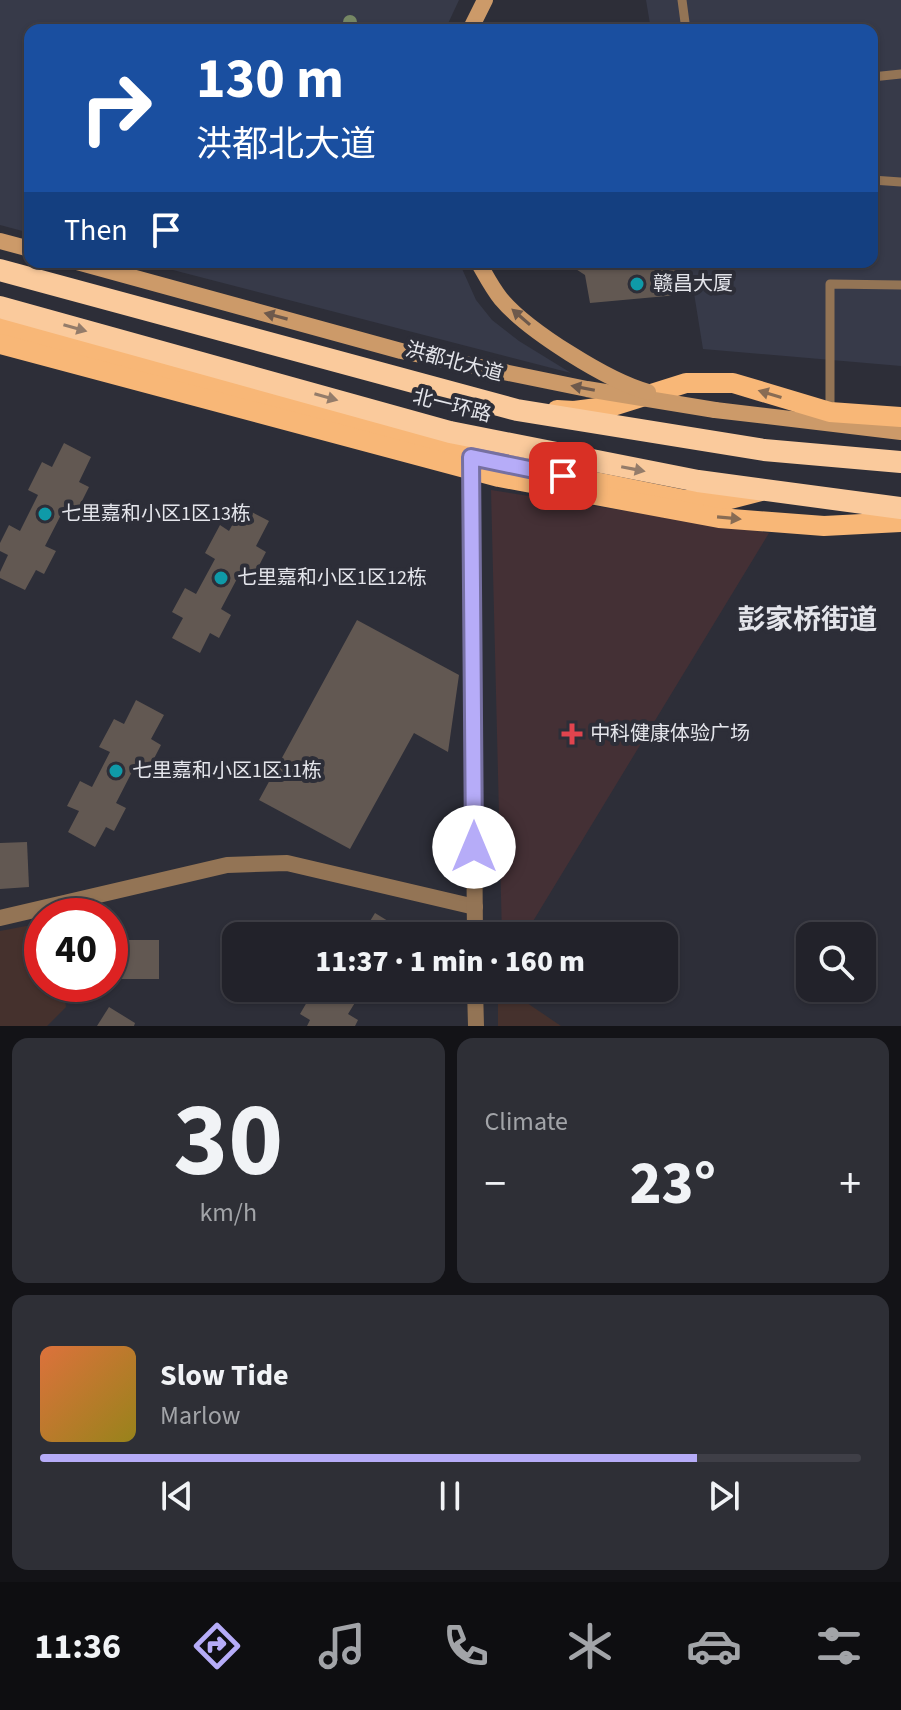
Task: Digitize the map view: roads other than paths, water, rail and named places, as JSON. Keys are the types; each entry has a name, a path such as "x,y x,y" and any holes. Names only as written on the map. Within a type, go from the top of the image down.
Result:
{"highway":[{"name":"北一环路","path":"0,270 517,410 764,450 901,462"},
{"name":"北一环路","path":"0,307 450,432 698,481 901,508"}],"main road":[{"path":"473,24 485,0"},
{"path":"0,241 24,247"},
{"name":"洪都北大道","path":"0,261 24,268"},
{"name":"洪都北大道","path":"25,268 535,408 587,410 613,406 686,383 733,383 830,412 901,417"},
{"path":"99,268 401,351 587,389 715,410 901,432"},
{"path":"482,268 501,300 545,337 585,363 641,390 715,410"},
{"path":"0,328 471,457 685,500 726,500 784,487 901,498"},
{"path":"0,344 499,477 719,518 824,526 901,522"}],"street":[{"path":"471,457 475,922"},
{"path":"0,918 227,865 287,863 475,907"},
{"path":"475,1002 476,1026"}],"lane":[{"path":"682,0 685,24"},
{"path":"878,76 901,74"},
{"path":"878,180 901,182"},
{"path":"830,412 830,284 901,285"}],"place":[{"name":"赣昌大厦","path":"637,284"},
{"name":"七里嘉和小区1区13栋","path":"45,514"},
{"name":"七里嘉和小区1区12栋","path":"221,578"},
{"name":"中科健康体验广场","path":"572,734"},
{"name":"七里嘉和小区1区11栋","path":"116,771"}],"district":[{"name":"彭家桥街道","path":"807,620"}]}
